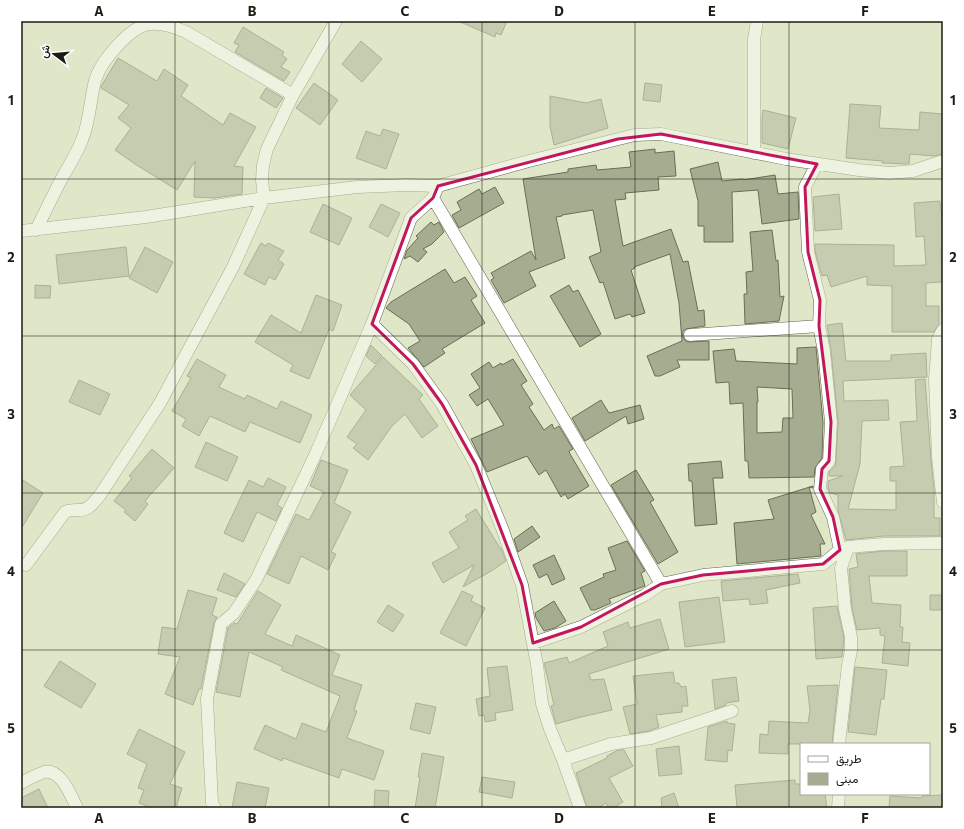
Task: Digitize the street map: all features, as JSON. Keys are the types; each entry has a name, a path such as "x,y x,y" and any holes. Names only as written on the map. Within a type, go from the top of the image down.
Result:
{"street":[{"path":"26,565 65,512 71,510 85,510 89,508 100,495 160,404 233,267 264,198 262,180 263,166 267,149 293,95 336,21"},
{"path":"754,153 754,40 757,21"},
{"path":"36,230 82,140 95,80 100,69 108,56 122,41 140,27 150,24 168,25 186,32 293,95"},
{"path":"21,231 146,217 264,198 357,187 407,184 438,186 529,161 635,135 661,134 754,153 818,164 888,173 913,171 943,161"},
{"path":"818,164 805,187 808,252 820,300 818,326 824,351 830,422 829,461 822,470 820,489 844,549 841,568 845,610 851,637 851,651 848,664 839,743"},
{"path":"215,808 212,804 207,699 221,624 234,613 256,580 316,453 372,324 411,218 432,198 438,186"},
{"path":"432,198 661,584"},
{"path":"372,324 413,364 442,404 476,465 502,528 522,585 533,643 542,704 580,808"},
{"path":"690,335 818,326"},
{"path":"943,330 938,339 935,380 938,458 943,502"},
{"path":"533,643 581,627 645,595 661,584 703,575 823,564 844,549 884,544 943,543"},
{"path":"563,760 611,744 651,738 732,711"},
{"path":"21,783 45,772 54,773 62,780 77,808"},
{"path":"838,808 839,795"}],"highlighted area":[{"path":"661,134 817,164 805,187 808,252 820,300 819,326 831,422 829,461 822,469 820,489 833,517 840,550 823,564 703,575 661,584 581,627 533,643 522,585 476,465 442,404 413,364 372,324 411,218 433,198 438,186 618,139"}],"building":[{"path":"458,21 507,21 501,35 496,33 495,37"},
{"path":"243,27 284,52 282,55 287,59 281,67 290,72 284,81 235,52 239,45 234,43"},
{"path":"361,41 382,59 362,82 342,64"},
{"path":"118,58 157,81 164,69 188,85 181,96 223,125 230,113 256,127 234,166 243,167 242,194 214,198 194,197 195,161 177,190 115,150 131,128 118,118 129,105 101,88"},
{"path":"314,83 338,100 320,125 296,108"},
{"path":"645,83 662,85 660,102 643,100"},
{"path":"266,88 283,98 276,108 260,98"},
{"path":"550,96 586,103 601,99 608,128 554,145 550,126"},
{"path":"850,104 881,106 879,128 919,130 920,112 943,114 943,154 934,156 910,154 909,164 882,163 883,161 846,158"},
{"path":"763,110 796,118 788,149 762,143"},
{"path":"383,129 399,134 386,169 356,158 366,131 380,136"},
{"path":"655,149 655,153 674,151 676,176 658,177 659,190 625,193 626,199 615,200 623,246 671,229 683,262 688,261 698,311 704,310 705,326 686,329 683,331 684,339 687,342 709,341 709,360 677,360 680,367 660,376 655,376 647,356 682,341 679,303 670,254 634,267 635,268 631,270 645,313 632,317 630,314 615,319 603,282 600,283 589,257 601,252 593,210 556,217 565,258 529,272 536,286 504,303 491,280 494,278 491,273 531,251 536,260 523,179 568,172 568,169 596,165 597,170 631,167 629,152"},
{"path":"718,162 722,181 743,180 775,175 778,194 798,192 799,219 762,224 758,190 732,192 733,242 704,242 704,226 698,226 698,201 690,169"},
{"path":"495,187 504,203 459,228 452,215 461,210 457,202 479,189 482,194"},
{"path":"839,194 842,229 815,231 813,197"},
{"path":"940,201 943,227 943,250 941,250 942,282 926,283 926,306 939,306 939,324 934,332 892,332 892,286 867,285 867,276 831,287 827,275 822,276 815,251 815,244 894,245 894,266 926,265 924,236 916,237 914,203"},
{"path":"323,204 352,218 339,245 310,232"},
{"path":"381,204 400,213 388,237 369,227"},
{"path":"431,222 434,225 439,222 444,232 432,244 423,249 427,252 418,262 410,256 404,259 407,250 418,238 416,236"},
{"path":"772,230 776,261 778,260 780,297 784,296 779,321 745,324 744,294 747,294 746,272 753,271 750,232"},
{"path":"261,243 266,246 268,243 284,251 278,260 284,264 275,280 269,277 265,285 244,274"},
{"path":"126,247 129,276 59,284 56,255"},
{"path":"145,247 173,262 157,293 129,278"},
{"path":"445,269 454,283 465,277 477,296 471,300 485,323 442,349 445,353 424,367 408,348 420,341 409,324 386,308 391,302"},
{"path":"35,285 51,286 50,298 35,298"},
{"path":"569,285 573,292 578,290 601,334 580,347 550,296"},
{"path":"316,295 342,305 333,331 329,329 309,379 290,371 293,365 255,342 271,315 301,333"},
{"path":"842,323 846,361 891,361 891,355 926,353 927,377 843,381 844,401 888,400 889,420 862,421 860,464 848,509 896,510 896,481 890,481 890,467 904,466 900,422 917,421 915,380 925,379 934,490 934,518 940,518 940,536 884,536 846,540 838,511 838,495 830,493 828,488 828,481 843,476 829,476 829,472 835,466 836,461 838,422 827,325"},
{"path":"371,345 382,356 375,364 366,356"},
{"path":"816,347 823,422 822,458 815,468 814,477 749,478 748,461 745,461 743,403 730,404 729,382 716,383 713,351 734,349 736,361 797,364 797,348","holes":["757,387 792,389 793,418 783,418 782,432 757,433"]},
{"path":"383,357 423,395 419,399 438,426 422,438 405,414 392,426 368,460 353,448 357,444 347,437 366,410 350,395"},
{"path":"197,359 226,375 219,387 245,399 247,395 277,409 281,401 312,415 300,443 250,422 245,432 210,416 199,436 182,426 186,419 172,411 191,378 187,376"},
{"path":"513,359 527,381 521,385 533,404 529,407 544,430 552,424 554,429 559,426 573,449 569,451 570,454 589,486 568,499 565,494 561,497 546,470 539,475 527,456 487,472 471,439 504,425 488,399 477,406 469,395 480,388 471,374 489,362 493,368 501,363 502,365"},
{"path":"79,380 110,394 100,415 69,402"},
{"path":"601,400 609,413 640,405 644,419 628,424 626,416 585,441 572,418"},
{"path":"206,442 238,457 227,481 195,467"},
{"path":"152,449 174,468 145,501 148,504 135,521 124,512 126,510 114,501 132,478 129,476"},
{"path":"321,460 348,470 334,503 351,512 331,552 336,554 328,570 301,556 289,584 267,574 296,514 309,520 324,492 310,486"},
{"path":"721,461 723,478 713,478 717,524 695,526 692,481 689,481 688,464"},
{"path":"636,470 654,500 650,502 678,552 658,564 611,485"},
{"path":"268,478 286,487 277,505 282,508 276,521 257,512 243,542 224,533 249,480 263,487"},
{"path":"21,479 43,493 21,529"},
{"path":"809,487 816,512 811,515 825,544 820,544 821,556 737,564 734,523 774,519 768,500"},
{"path":"476,509 501,548 506,561 463,587 474,565 443,583 432,563 459,548 449,532 468,520 465,516"},
{"path":"532,526 540,537 518,552 514,539"},
{"path":"627,541 645,571 641,573 645,586 609,599 611,603 595,610 591,610 580,588 604,577 603,574 616,570 608,548"},
{"path":"884,551 907,551 907,576 869,576 872,603 901,605 900,627 903,627 902,642 910,643 908,666 882,663 885,636 880,635 880,628 857,630 852,608 849,569 858,567 856,554"},
{"path":"554,555 565,579 552,585 547,574 539,578 533,565"},
{"path":"224,573 245,584 236,597 217,590"},
{"path":"798,574 800,583 766,590 768,603 750,605 749,599 723,601 721,581"},
{"path":"188,590 217,598 212,615 217,617 214,623 201,689 199,689 193,705 165,694 180,657 158,654 162,627 177,629"},
{"path":"258,591 281,605 265,634 292,646 296,635 340,655 332,675 362,685 354,710 357,711 347,738 384,751 374,780 342,769 339,778 283,758 282,761 254,749 265,725 296,739 302,723 326,732 340,696 281,670 283,667 249,652 240,697 216,692 228,628 234,623 237,624"},
{"path":"462,591 473,596 471,601 485,608 466,646 440,633"},
{"path":"930,595 943,595 943,610 930,610"},
{"path":"719,597 725,642 685,647 679,602"},
{"path":"554,601 566,621 555,628 544,631 536,618 535,613"},
{"path":"388,605 404,615 393,632 377,622"},
{"path":"837,606 844,638 842,657 816,659 813,608"},
{"path":"660,619 669,649 589,674 591,680 604,679 612,710 556,724 551,706 554,705 544,663 567,657 569,663 608,646 603,632 628,622 630,628"},
{"path":"60,661 96,684 81,708 44,686"},
{"path":"507,666 513,710 495,713 496,720 485,722 484,715 479,716 476,699 490,696 487,668"},
{"path":"855,667 887,670 884,699 881,699 876,735 848,732"},
{"path":"673,672 675,683 679,683 681,687 686,686 688,706 682,706 682,712 656,715 659,727 649,731 630,734 623,707 637,704 633,676"},
{"path":"736,677 739,701 726,703 726,705 715,709 712,680"},
{"path":"838,685 832,743 788,744 788,754 759,753 760,734 768,735 769,721 808,723 810,710 807,686"},
{"path":"416,703 436,707 430,734 410,729"},
{"path":"727,721 727,723 735,724 732,751 728,750 727,762 705,760 708,727"},
{"path":"139,729 185,752 170,784 182,788 176,808 152,808 139,803 144,790 138,788 147,764 127,754"},
{"path":"679,746 682,774 659,776 656,749"},
{"path":"618,750 624,750 633,766 609,778 623,802 613,808 609,808 606,803 598,808 587,808 576,773 607,758 607,756"},
{"path":"422,753 444,757 435,808 415,808"},
{"path":"482,777 515,782 512,798 479,792"},
{"path":"795,780 795,784 800,784 800,795 825,795 827,808 737,808 735,785"},
{"path":"237,782 269,788 265,808 232,808"},
{"path":"39,789 48,808 21,808 21,798"},
{"path":"375,790 389,791 388,808 374,808"},
{"path":"674,793 679,808 662,808 661,798"},
{"path":"943,795 943,808 889,808 890,796 922,798 922,796"}]}
